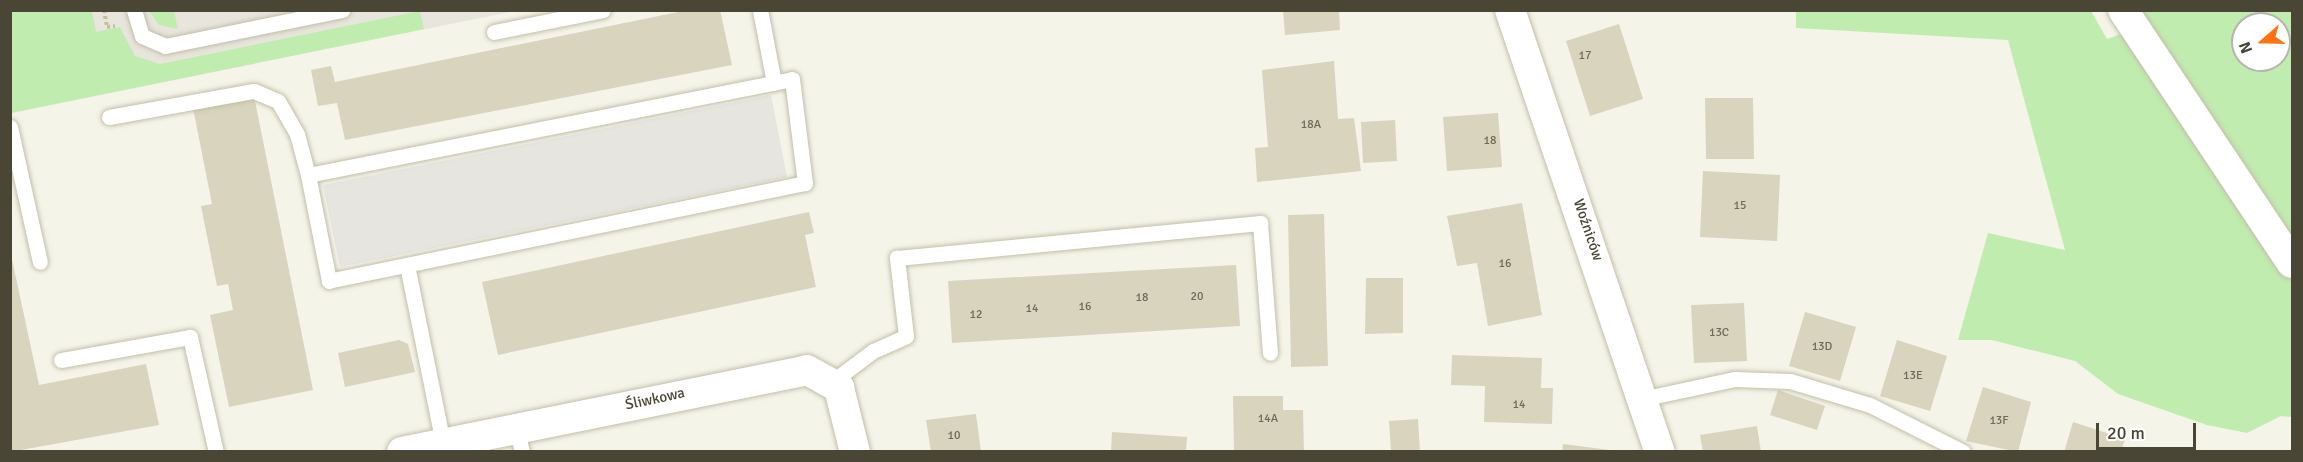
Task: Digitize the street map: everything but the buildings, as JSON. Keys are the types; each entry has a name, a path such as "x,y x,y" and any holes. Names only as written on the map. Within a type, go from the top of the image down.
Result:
{"street":[{"name":"Woźniców","path":"1510,10 1646,398 1660,452"},
{"path":"2123,10 2292,263"},
{"name":"Śliwkowa","path":"402,452 443,443 519,440 787,370 814,371 833,381"},
{"path":"833,381 846,403 855,452"}],"lane":[{"path":"134,10 142,36 165,46 340,11"},
{"path":"494,32 603,10"},
{"path":"760,10 774,83"},
{"path":"109,117 254,91 278,101 297,135 308,175 329,281 805,183 792,79 308,175"},
{"path":"10,127 40,262"},
{"path":"833,381 873,351 906,336 897,258 1260,223 1270,353"},
{"path":"407,265 443,443"},
{"path":"61,360 190,337 216,452"},
{"path":"1646,398 1735,379 1790,381 1870,405 1963,452"}],"shaded area":[{"path":"11,11 515,11 11,113"},
{"path":"771,95 787,177 340,267 323,185"}],"green space":[{"path":"11,10 92,11 96,32 120,27 135,56 160,64 420,11 424,29 11,113"},
{"path":"149,11 174,11 178,29 159,25"},
{"path":"1796,11 2091,11 2107,39 2149,24 2142,11 2292,11 2292,417 2281,416 2247,433 2207,425 2118,394 2075,361 1992,340 1958,340 1988,233 2065,250 2008,40 1796,28"}]}
